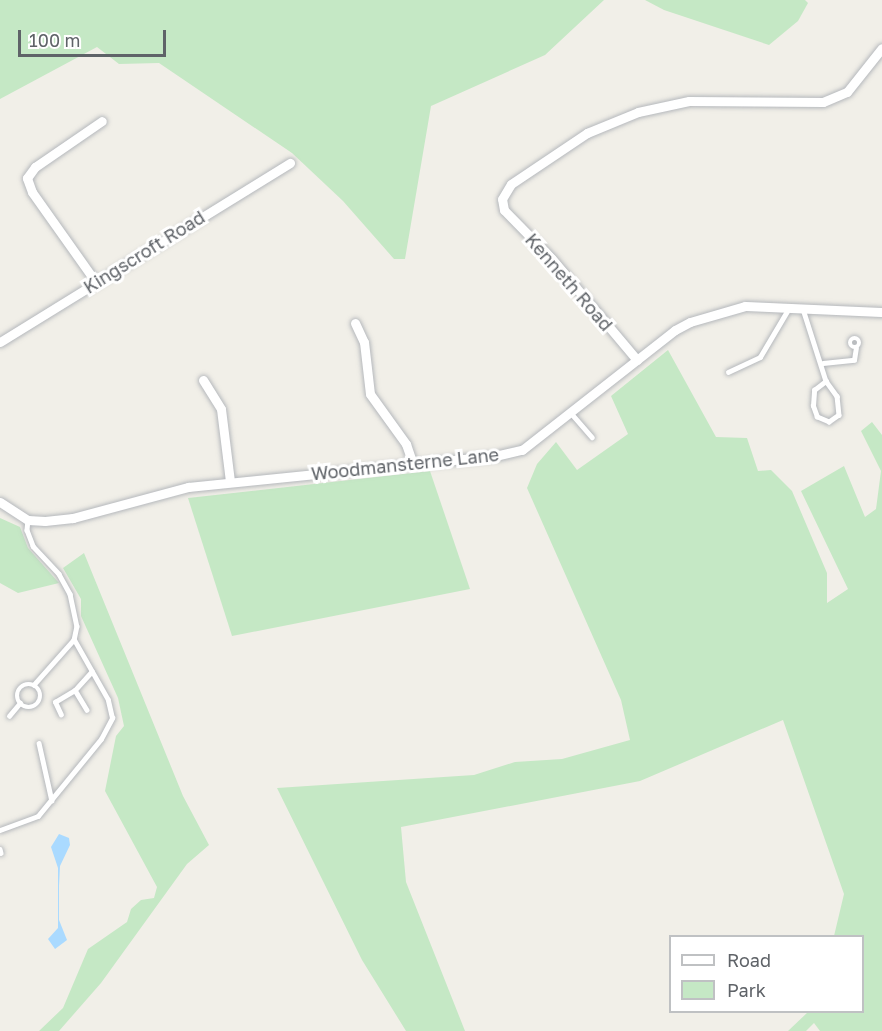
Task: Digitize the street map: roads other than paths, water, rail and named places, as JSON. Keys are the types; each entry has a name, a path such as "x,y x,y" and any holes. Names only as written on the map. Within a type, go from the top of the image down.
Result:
{"street":[{"name":"Kenneth Road","path":"637,360 502,204 511,184 542,160 587,133 638,112 689,101 823,102 847,92 882,48"},
{"path":"95,281 32,192 27,178 35,167 102,121"},
{"name":"Kingscroft Road","path":"0,342 95,281 290,163"},
{"name":"Woodmansterne Lane","path":"28,520 73,518 188,487 230,481 413,464 522,450 675,330 711,314 745,306 802,306 882,312"},
{"path":"355,323 364,342 370,394 406,444 413,464"},
{"path":"203,380 221,409 230,481"},
{"path":"0,502 28,520"}],"lane":[{"path":"728,372 760,357 790,306"},
{"path":"802,306 823,363 826,381 834,388 840,410 835,420 829,422 817,417 813,406 814,390 826,381"},
{"path":"823,363 854,360 856,348"},
{"path":"571,413 592,437"},
{"path":"0,830 38,816 52,801 112,718 92,671 74,640 75,608 59,574 33,546 27,530 28,520"},
{"path":"9,716 20,703 20,688 34,685 74,640"},
{"path":"61,715 55,702 75,690 92,671"},
{"path":"20,703 30,708 40,702 40,690 34,685"},
{"path":"75,690 87,710"},
{"path":"39,743 52,801"}],"water":[{"path":"59,834 69,838 70,845 60,866 59,886 59,920 67,940 55,949 48,939 58,928 58,868 51,847"}]}
